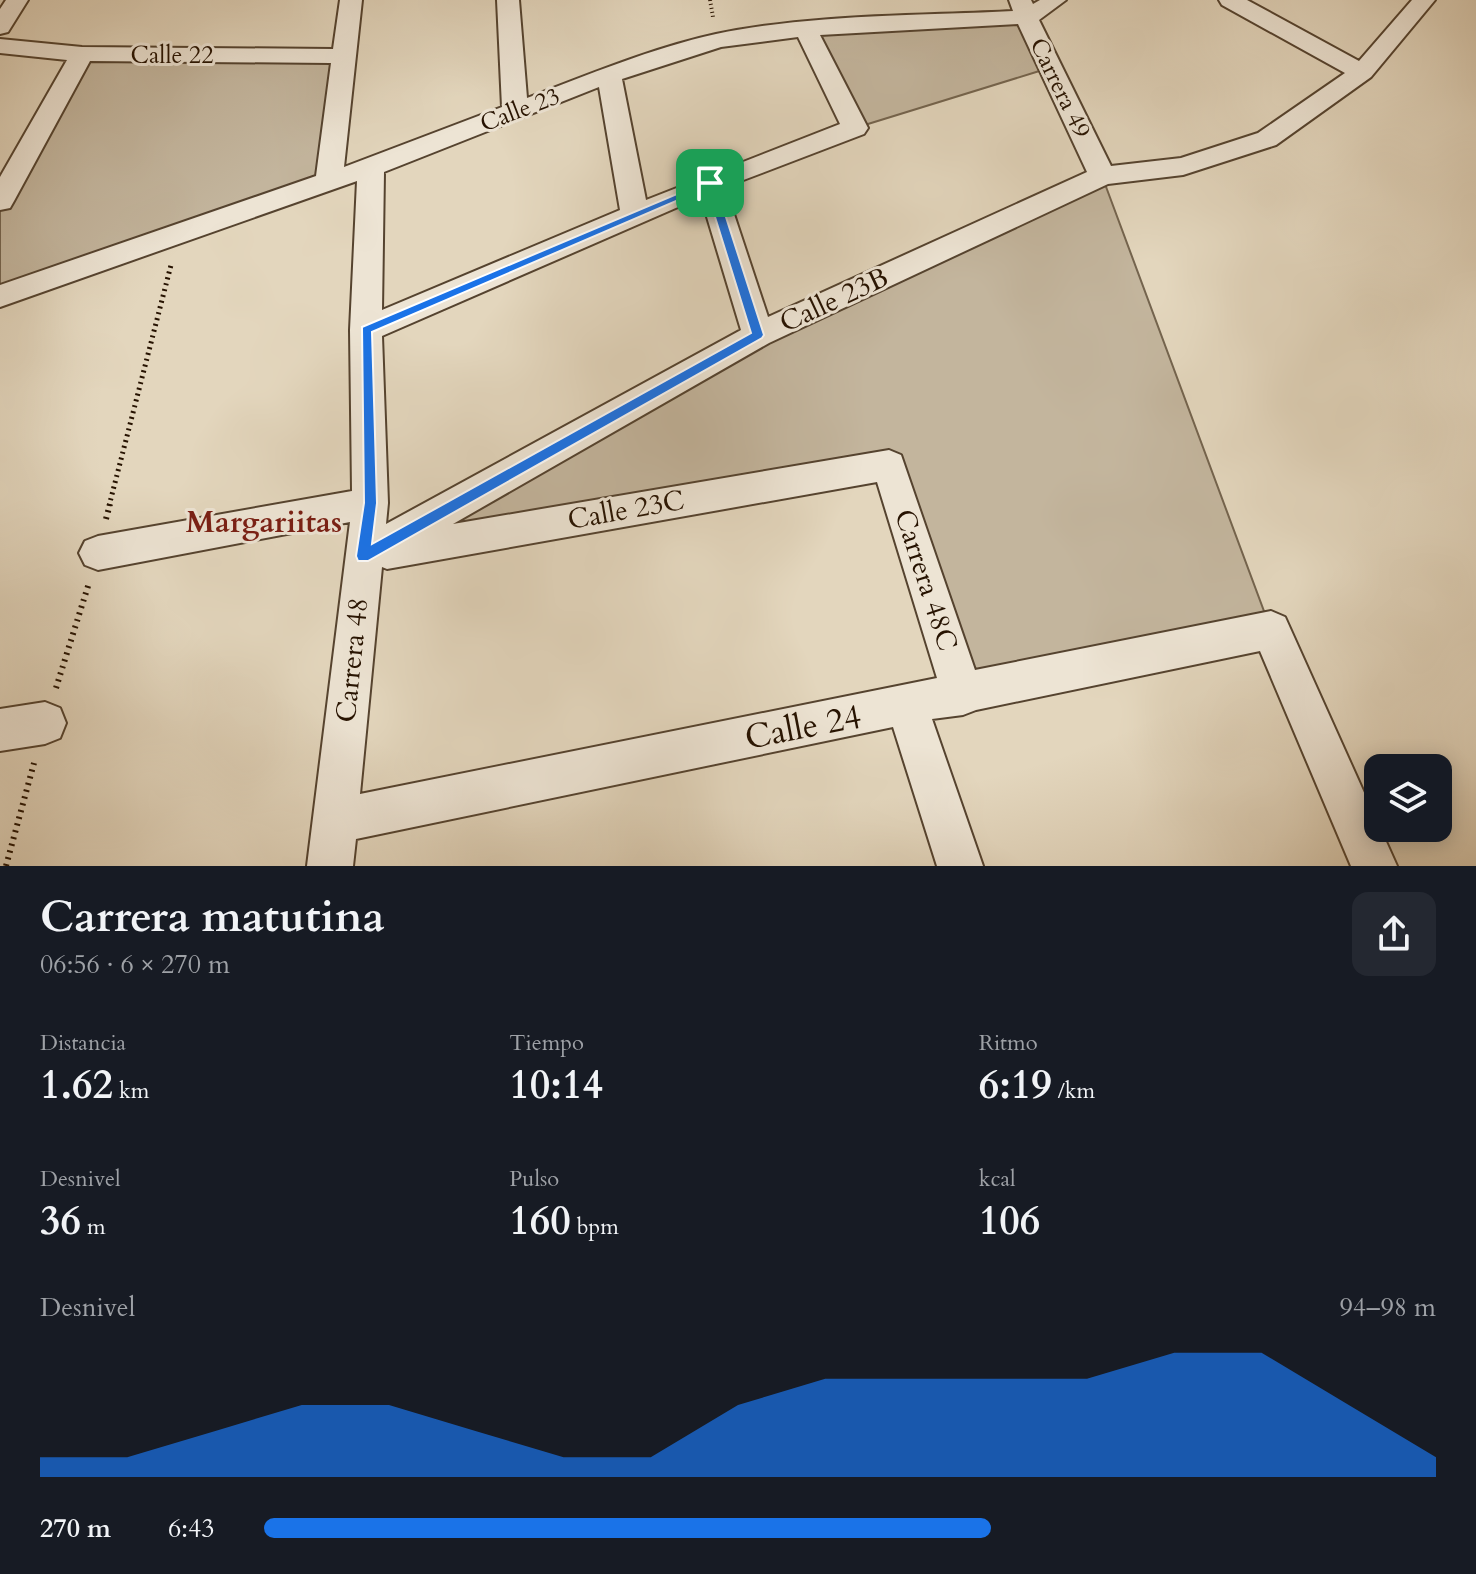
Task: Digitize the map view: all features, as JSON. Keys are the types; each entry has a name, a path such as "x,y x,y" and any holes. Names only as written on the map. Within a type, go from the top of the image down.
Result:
{"street":[{"path":"0,27 17,0"},
{"path":"329,182 351,0"},
{"path":"508,0 515,112"},
{"name":"Calle 23","path":"0,296 371,167 609,75 717,41 1024,8 1055,0"},
{"path":"1230,0 1362,72"},
{"name":"Calle 23B","path":"363,556 758,335 1102,176 1183,166 1267,139 1362,72 1424,0"},
{"name":"Carrera 49","path":"1024,8 1036,41 1102,176"},
{"path":"366,330 710,183 855,128 806,30"},
{"name":"Calle 22","path":"0,46 82,54 345,56"},
{"path":"0,201 82,54"},
{"path":"609,75 635,215"},
{"name":"Carrera 48","path":"330,866 370,503 366,330 371,167"},
{"path":"710,183 758,335"},
{"name":"Calle 23C","path":"363,556 889,465"},
{"name":"Carrera 48C","path":"889,465 963,695"},
{"path":"98,553 370,503"},
{"name":"Calle 24","path":"335,821 907,707 1271,630 1374,866"},
{"path":"907,707 960,866"},
{"path":"0,730 45,723"}],"shaded area":[{"path":"1028,17 1049,68 855,128 806,30"},
{"path":"82,54 345,56 329,182 0,296 0,201"},
{"path":"1102,176 1271,630 963,695 889,465 363,556 772,328"}],"district":[{"name":"Margariitas","path":"264,522"}],"route":[{"path":"710,183 758,335 363,556 370,503 366,330 710,183"}]}
